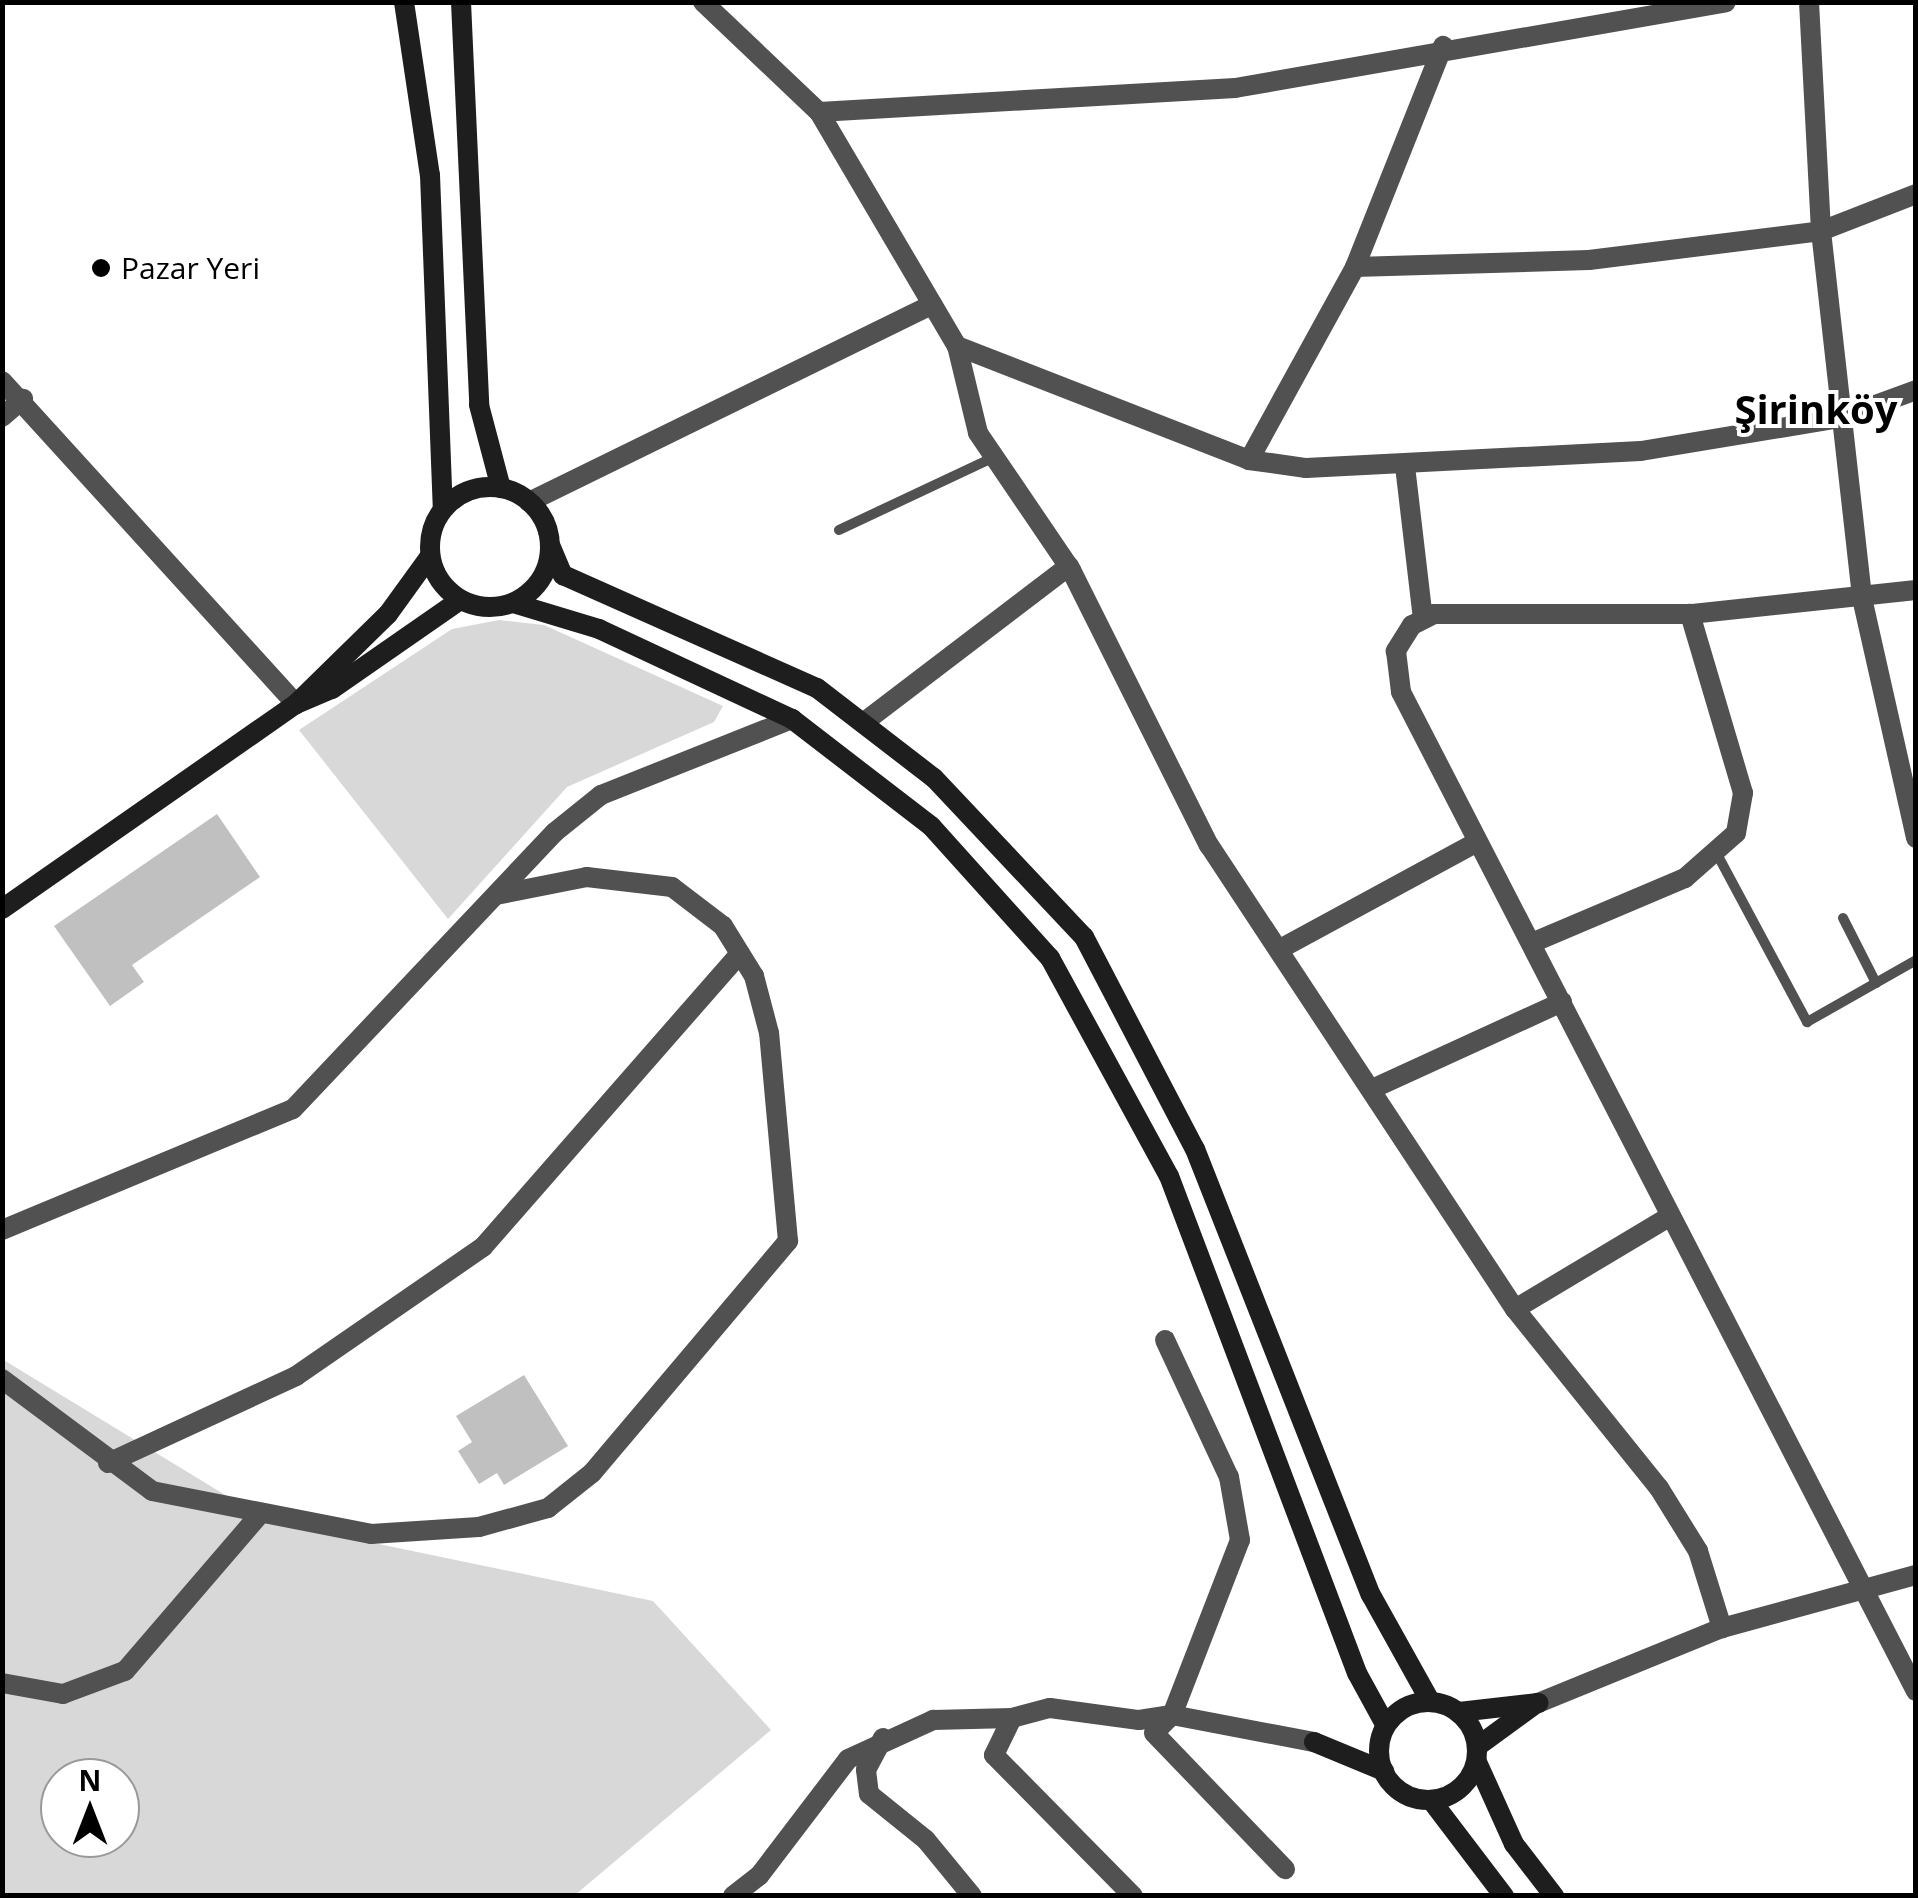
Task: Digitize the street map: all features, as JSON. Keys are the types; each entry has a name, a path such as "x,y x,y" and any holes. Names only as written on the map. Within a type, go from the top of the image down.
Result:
{"main road":[{"path":"296,704 388,614 430,556 443,509 430,175 404,2"},
{"path":"462,2 479,405 501,488"},
{"path":"443,509 469,491 501,488 528,502 563,575 730,644 862,723 934,778 1035,880 1084,937 1136,1026 1240,1249 1370,1595 1430,1701"},
{"path":"513,602 540,580 550,546"},
{"path":"430,556 460,600"},
{"path":"2,908 296,704 460,600 513,602 599,629 792,719 931,826 996,890 1095,1032 1169,1176 1356,1673 1383,1732 1384,1771"},
{"path":"1314,1742 1383,1732 1404,1708 1430,1701 1459,1712 1538,1703"},
{"path":"1431,1800 1460,1788 1477,1754 1538,1703"},
{"path":"1459,1712 1514,1844 1554,1896"},
{"path":"1314,1742 1384,1771 1400,1791 1431,1800 1504,1896"}],"street":[{"path":"703,2 819,112 957,346 978,433 1069,566 1210,845 1515,1309 1659,1488 1698,1550 1722,1628"},
{"path":"819,112 1235,88 1443,46 1726,2"},
{"path":"1809,2 1821,231 1862,598 1916,838"},
{"path":"1249,460 1355,267 1443,46"},
{"path":"1355,267 1589,260 1821,231 1916,194"},
{"path":"528,502 932,305"},
{"path":"957,346 1249,460 1405,466 1641,451 1840,418 1916,390"},
{"path":"2,380 296,704"},
{"path":"2,418 23,400"},
{"path":"1405,466 1423,619 1396,651 1401,692 1534,942 1669,1217 1868,1587 1916,1691"},
{"path":"862,723 1069,566"},
{"path":"1423,619 1690,614 1916,590"},
{"path":"1534,942 1685,878 1717,854 1736,833 1743,792 1690,614"},
{"path":"2,1230 293,1109 496,894 601,796 792,719"},
{"path":"1280,949 1478,842"},
{"path":"2,1379 108,1462 152,1491 371,1534 480,1526 548,1508 592,1474 773,1268 788,1241 769,1033 740,953 723,926 672,887 586,877 496,894"},
{"path":"108,1462 296,1376 483,1247 740,953"},
{"path":"1372,1089 1562,1002"},
{"path":"1515,1309 1669,1217"},
{"path":"1165,1340 1229,1478 1240,1540 1172,1715 1154,1733 1285,1869"},
{"path":"2,1683 62,1694 125,1671 260,1514"},
{"path":"1538,1703 1722,1628 1916,1575"},
{"path":"733,1896 759,1876 848,1759 884,1737 933,1720 1012,1718 1050,1708 1139,1720 1172,1715 1314,1742"},
{"path":"1012,1718 994,1755 1132,1896"},
{"path":"884,1737 866,1770 869,1794 926,1840 972,1896"}],"lane":[{"path":"839,530 995,457"},
{"path":"1717,854 1807,1022 1916,960"},
{"path":"1842,918 1876,983"}],"shaded area":[{"path":"499,620 544,625 723,706 714,722 567,787 448,919 299,730 452,629"},
{"path":"2,1359 268,1521 653,1601 771,1730 575,1895 3,1895"}],"building":[{"path":"217,814 260,877 132,965 144,982 110,1006 54,926"},
{"path":"524,1375 568,1446 504,1485 497,1473 479,1484 458,1451 472,1442 456,1416"}],"place":[{"name":"Pazar Yeri","path":"101,268"}],"district":[{"name":"Şirinköy","path":"1816,409"}]}
